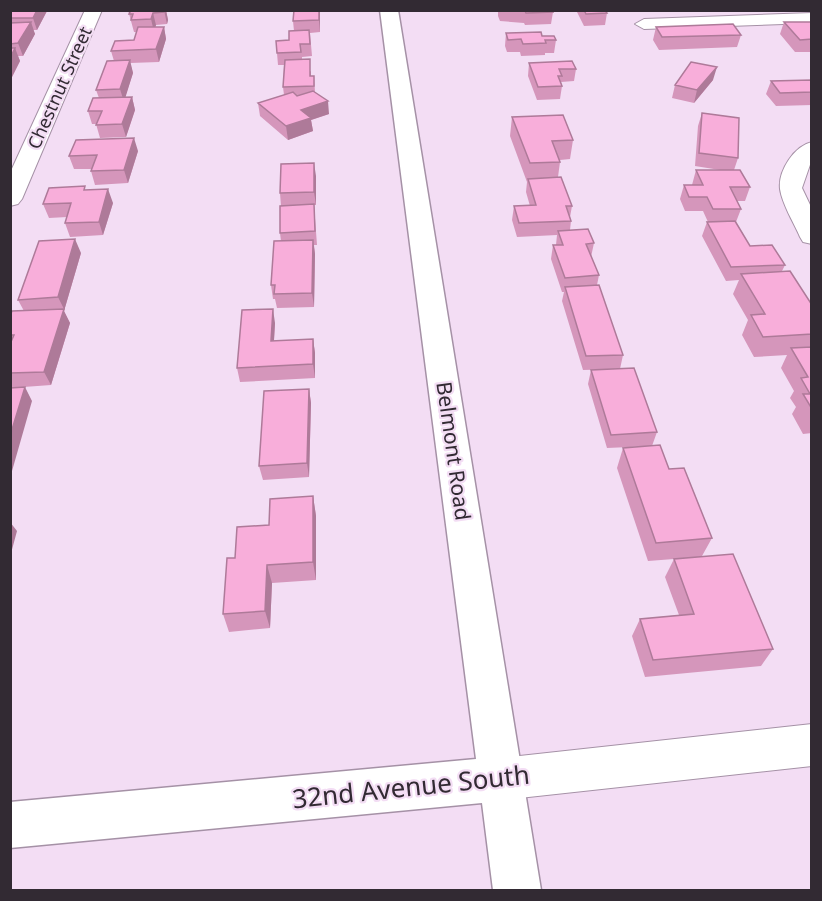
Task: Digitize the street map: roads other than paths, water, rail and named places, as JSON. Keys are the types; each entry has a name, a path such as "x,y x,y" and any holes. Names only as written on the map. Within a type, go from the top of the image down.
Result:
{"street":[{"name":"Chestnut Street","path":"10,199 94,10"},
{"name":"Belmont Road","path":"389,10 518,891"},
{"path":"644,24 812,18"},
{"path":"812,148 800,157 791,188 812,237"},
{"name":"32nd Avenue South","path":"10,825 501,779 812,745"}]}
